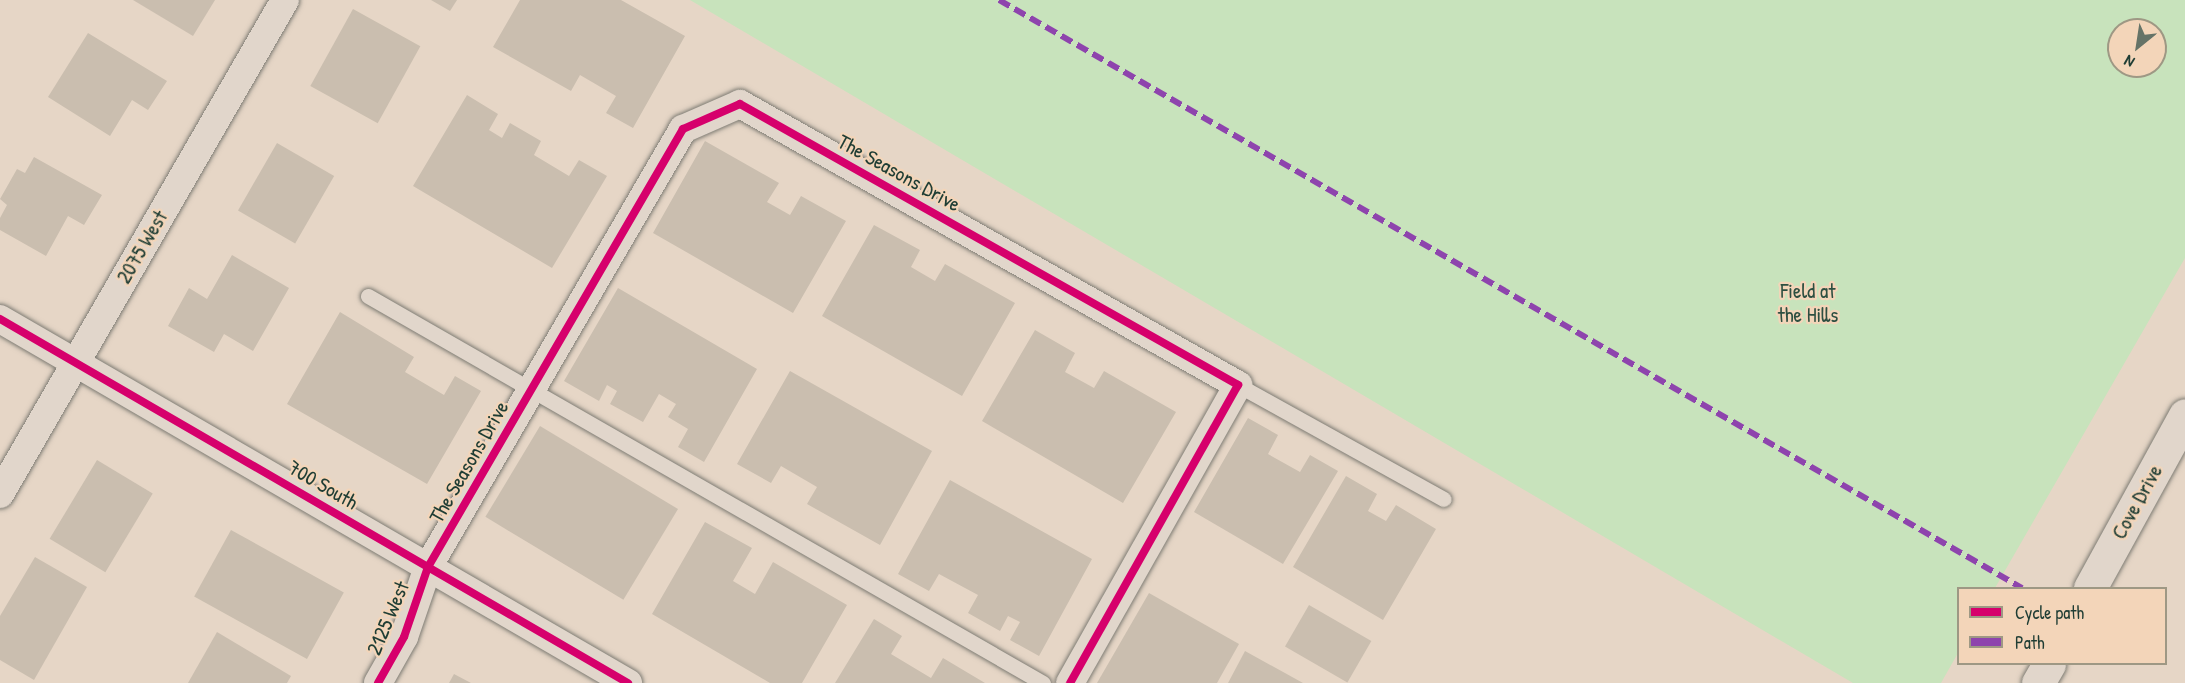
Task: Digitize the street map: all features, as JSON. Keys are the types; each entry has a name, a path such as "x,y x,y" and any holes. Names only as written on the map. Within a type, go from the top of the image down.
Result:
{"main road":[{"name":"Cove Drive","path":"2091,587 2185,415"},
{"path":"2038,683 2048,665"}],"street":[{"name":"2075 West","path":"0,494 285,0"},
{"name":"The Seasons Drive","path":"428,567 683,129 740,104 1238,385"},
{"name":"700 South","path":"0,319 627,683"},
{"path":"1070,683 1238,385"},
{"name":"2125 West","path":"378,683 404,638 428,567"}],"lane":[{"path":"368,296 1043,683"},
{"path":"1238,385 1444,499"}],"green space":[{"name":"Field at the Hills","path":"690,0 2185,0 2185,258 1996,587 1957,587 1957,655 1941,683 1853,683"}],"building":[{"path":"133,0 215,0 193,36"},
{"path":"431,0 457,0 450,11"},
{"path":"520,0 621,0 685,36 633,128 606,113 616,96 580,75 571,91 493,47"},
{"path":"353,9 420,46 378,123 310,86"},
{"path":"88,33 167,81 148,110 132,100 110,136 48,97"},
{"path":"467,95 498,114 489,130 502,138 510,123 541,141 534,155 569,176 579,160 607,176 552,268 413,186"},
{"path":"705,141 779,183 767,202 790,215 801,196 846,221 793,313 653,233"},
{"path":"277,143 334,176 295,244 238,211"},
{"path":"34,157 102,195 84,225 68,216 46,256 0,230 0,218 7,205 0,199 17,169 25,173"},
{"path":"874,225 920,250 911,267 935,281 945,264 1015,303 962,396 822,316"},
{"path":"232,255 289,288 253,351 224,334 214,352 168,326 189,288 207,299"},
{"path":"618,288 757,369 704,462 678,447 688,429 668,417 676,404 659,394 643,422 610,404 617,391 607,385 599,401 564,381"},
{"path":"340,312 414,357 405,372 444,395 455,376 481,391 427,484 287,404"},
{"path":"1035,330 1075,353 1065,372 1094,388 1104,371 1176,412 1123,503 982,421"},
{"path":"790,371 932,451 880,545 807,504 817,487 781,466 771,483 737,464"},
{"path":"1248,418 1278,435 1268,454 1300,472 1310,455 1338,471 1283,564 1194,512"},
{"path":"540,426 678,509 623,600 485,517"},
{"path":"97,460 153,493 105,572 50,539"},
{"path":"1346,476 1377,494 1368,511 1386,521 1396,505 1436,529 1383,620 1293,567"},
{"path":"950,480 1092,559 1039,656 1010,640 1020,622 1008,616 1000,631 968,613 978,595 939,574 929,591 898,574"},
{"path":"705,522 752,548 733,581 755,594 773,562 847,605 802,683 770,683 652,614"},
{"path":"231,530 344,593 307,659 194,596"},
{"path":"35,557 87,587 34,680 0,660 0,616"},
{"path":"1149,593 1239,644 1217,683 1097,683"},
{"path":"1309,605 1371,641 1347,683 1285,647"},
{"path":"874,619 902,636 891,654 931,678 943,658 985,683 835,683"},
{"path":"217,632 291,676 287,683 188,683"},
{"path":"1245,651 1303,683 1228,683"},
{"path":"454,674 471,683 449,683"}],"marked path":[{"path":"999,0 2020,587"}],"cycle path":[{"path":"378,683 404,637 428,567 683,129 740,104 1238,385 1070,683"},
{"path":"0,319 628,683"}]}
